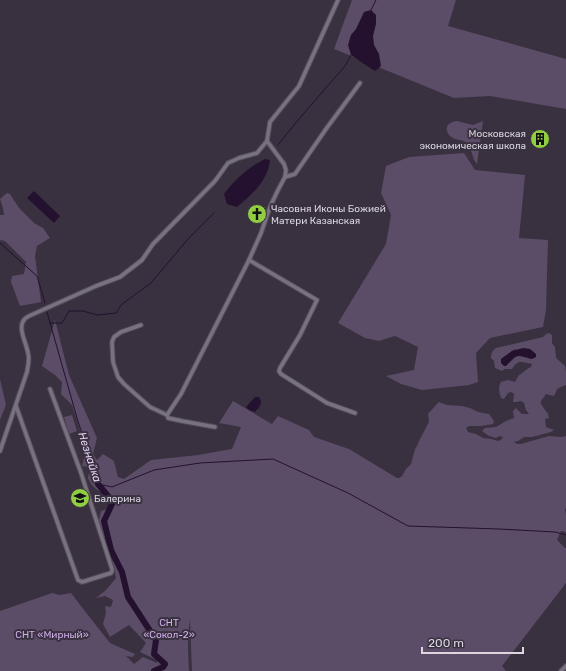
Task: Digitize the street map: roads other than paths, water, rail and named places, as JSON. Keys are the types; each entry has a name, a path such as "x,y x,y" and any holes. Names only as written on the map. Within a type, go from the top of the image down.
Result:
{"street":[{"path":"0,451 27,372 29,360 28,352 21,327 24,319 96,286 120,278 142,260 153,244 215,181 228,163 257,153 267,141 270,122 299,86 338,0"},
{"path":"285,177 295,174 360,83"},
{"path":"167,415 181,394 249,260 261,233 270,207 285,177 286,170 284,164 267,141"},
{"path":"249,260 317,300 300,335 280,368 279,371 281,374 327,403 355,413"},
{"path":"141,325 121,332 114,337 112,342 113,362 118,377 150,407 167,415 168,418 215,427"},
{"path":"16,406 78,580 82,582 110,573 112,569 83,480 50,389"},
{"path":"561,671 566,666"}],"waterway":[{"path":"371,10 376,0"},
{"path":"278,145 345,66 351,55"},
{"path":"50,323 62,323 69,311 83,311 97,315 116,313 122,304 151,283 188,239 214,213"},
{"name":"Незнайка","path":"0,243 37,276 45,303"},
{"path":"47,312 77,418 98,484 112,487 154,470 200,463 273,459 348,493 408,526 555,532 566,535"},
{"name":"Незнайка","path":"98,484 113,502 104,521 111,550 122,572 128,597 156,640 154,654 165,664 163,667 154,671"}],"place":[{"name":"Московская экономическая школа","path":"540,139"},
{"name":"Часовня Иконы Божией Матери Казанская","path":"257,214"},
{"name":"Балерина","path":"80,498"}],"park label":[{"name":"СНТ «Сокол-2»","path":"169,628"},
{"name":"СНТ «Мирный»","path":"52,634"}]}
